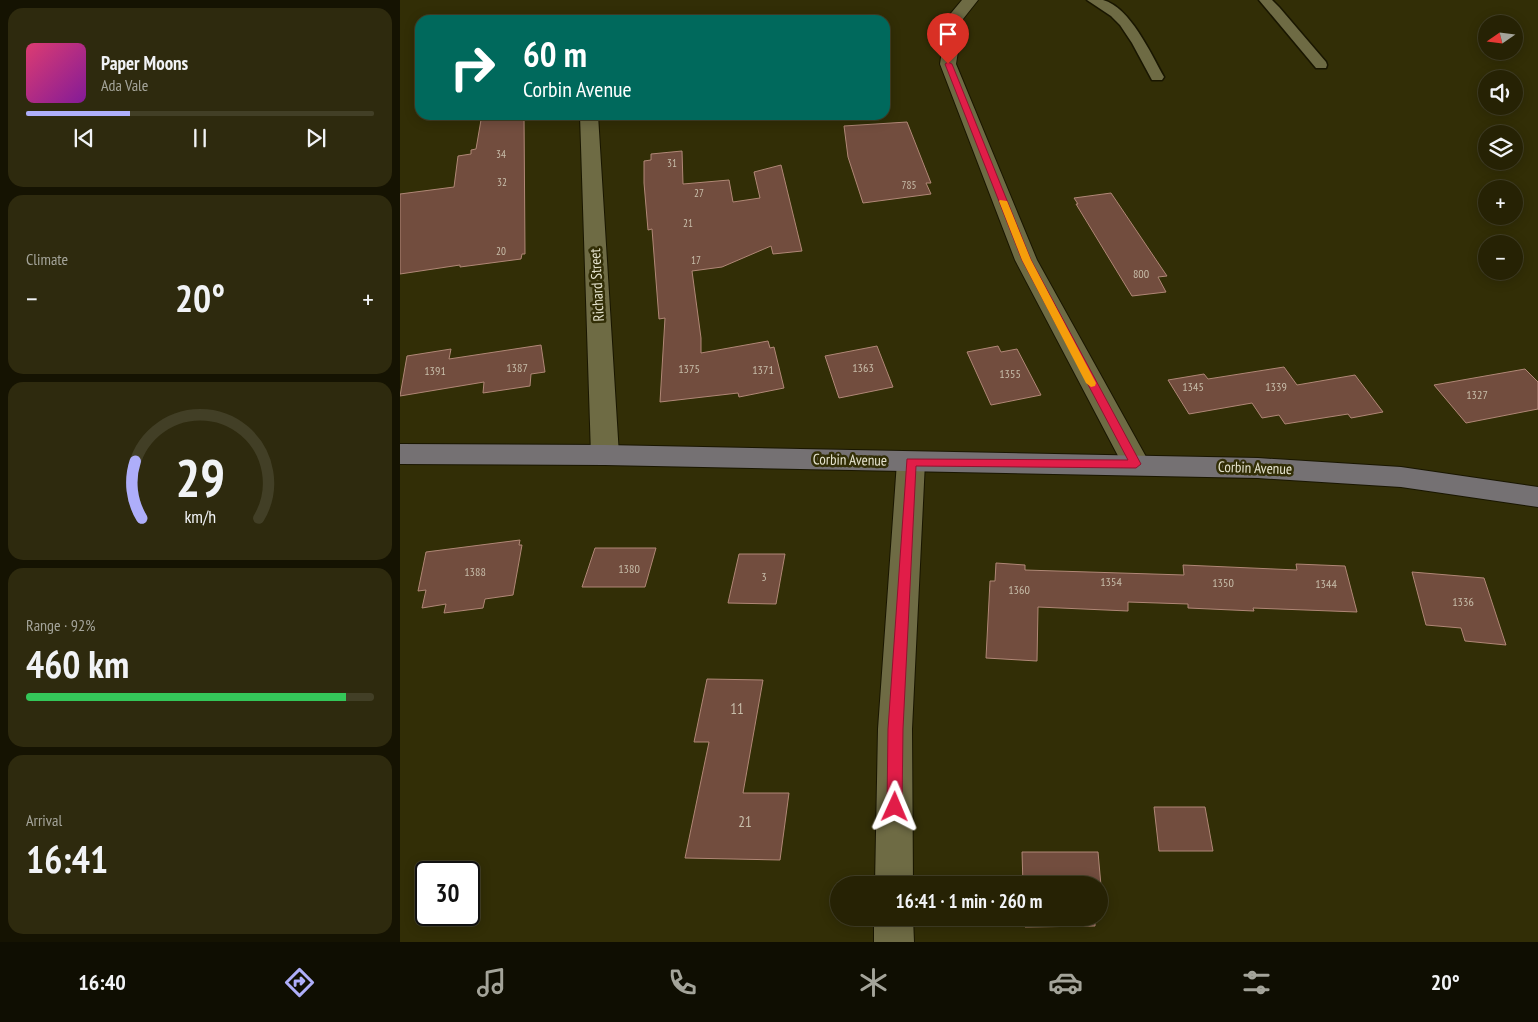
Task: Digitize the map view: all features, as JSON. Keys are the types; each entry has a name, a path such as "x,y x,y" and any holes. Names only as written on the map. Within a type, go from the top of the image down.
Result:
{"main road":[{"name":"Corbin Avenue","path":"400,454 605,455 911,462 1136,464 1348,472 1456,484 1538,497"}],"street":[{"path":"970,0 955,18 948,64 1026,260 1136,464"},
{"name":"Richard Street","path":"589,120 605,455"},
{"path":"894,876 896,729 911,462"},
{"path":"894,926 894,942"}],"lane":[{"path":"1093,0 1106,5 1124,20 1157,77"},
{"path":"1265,0 1321,65"}],"building":[{"path":"481,120 524,120 525,254 522,254 521,259 460,267 460,265 400,274 400,194 454,187 458,156 471,154 471,150 476,149"},
{"path":"907,122 931,183 926,183 931,194 863,203 848,157 844,126"},
{"path":"682,151 683,184 729,180 733,202 760,198 754,172 781,165 802,251 773,254 771,246 722,267 692,271 701,338 701,353 768,341 770,348 774,347 784,388 739,397 738,393 660,402 665,318 659,319 652,229 648,230 644,161 651,160 651,154"},
{"path":"1111,193 1167,276 1158,277 1166,292 1132,296 1074,198"},
{"path":"541,345 545,372 531,374 530,386 483,393 484,382 400,396 407,356 451,349 449,359"},
{"path":"877,346 893,387 839,398 825,356"},
{"path":"998,346 1001,352 1017,349 1041,395 991,405 967,352"},
{"path":"1284,367 1297,385 1355,375 1383,412 1351,418 1348,414 1285,424 1279,415 1262,418 1252,403 1189,414 1168,380 1204,374 1208,379"},
{"path":"1525,369 1538,382 1538,409 1466,423 1434,385"},
{"path":"520,540 519,545 522,545 513,595 485,599 483,608 444,613 446,604 422,608 426,590 418,591 426,552"},
{"path":"595,548 656,548 645,587 582,587"},
{"path":"739,554 785,554 776,604 728,603"},
{"path":"996,563 1025,565 1025,570 1184,575 1183,565 1297,570 1296,564 1345,566 1357,612 1253,608 1254,611 1188,608 1188,604 1128,602 1128,611 1038,607 1037,661 986,658 990,581 995,581"},
{"path":"1412,572 1484,578 1506,645 1465,641 1461,628 1426,625"},
{"path":"707,679 763,680 743,793 789,793 780,860 685,858 709,742 694,742"},
{"path":"1154,807 1205,807 1213,851 1159,851"},
{"path":"1022,852 1098,852 1100,876 1023,876"},
{"path":"1025,926 1095,926 1025,927"}],"slow traffic":[{"path":"1003,201 1026,260 1091,383"}],"route":[{"path":"895,807 896,729 911,462 1136,464 1070,345 1026,260 948,64"}]}
